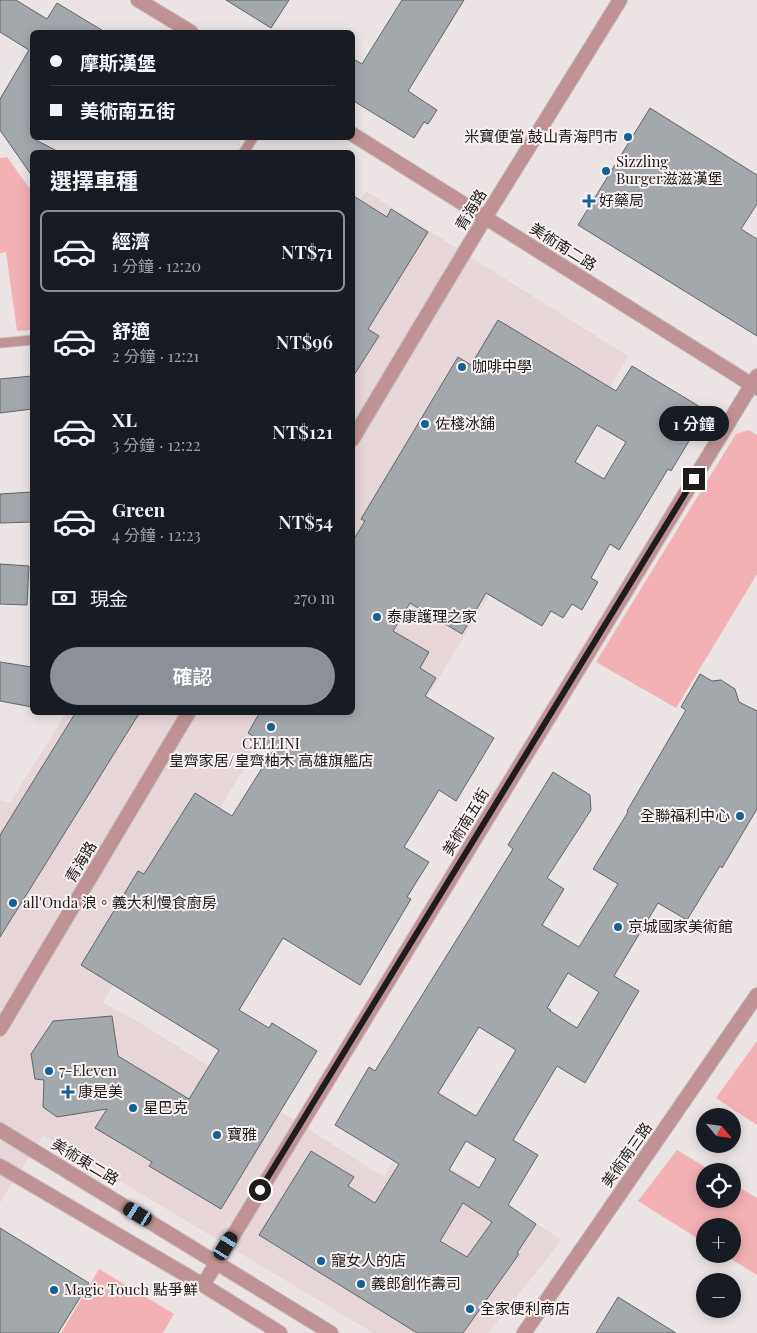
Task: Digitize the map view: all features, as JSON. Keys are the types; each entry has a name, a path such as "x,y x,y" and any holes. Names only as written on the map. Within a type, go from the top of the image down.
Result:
{"street":[{"path":"138,0 187,30"},
{"name":"青海路","path":"355,435 485,218 620,0"},
{"name":"美術南二路","path":"355,136 485,218 755,383"},
{"name":"美術南五街","path":"203,1285 755,383"},
{"name":"青海路","path":"0,1029 187,715"},
{"name":"美術南三路","path":"524,1333 757,995"},
{"name":"美術東二路","path":"0,1130 331,1333"},
{"path":"0,1166 203,1285 280,1333"}],"lane":[{"path":"0,343 30,340"}],"shaded area":[{"path":"7,157 30,189 30,330 17,331 6,252 0,253 0,158"},
{"path":"366,191 628,356 490,594 362,804 260,742 103,1002 147,1027 384,1177 406,1139 562,1240 488,1333 373,1333 43,1135 0,1203 0,800 10,803 65,715 355,715 355,211"},
{"path":"749,430 757,435 757,574 676,708 596,662 736,434"},
{"path":"757,1041 757,1125 741,1114 741,1108 731,1108 716,1098"},
{"path":"677,1150 699,1163 696,1163 696,1208 741,1208 741,1189 757,1198 757,1275 738,1263 741,1263 741,1218 696,1218 696,1237 638,1201"},
{"path":"99,1269 174,1314 163,1333 61,1333"}],"building":[{"path":"0,0 16,0 47,19 57,3 102,30 30,30 30,140 36,140 55,150 30,150 30,173 0,130 0,99 29,50 0,32"},
{"path":"226,0 289,0 271,28"},
{"path":"402,0 464,0 408,91 437,110 428,124 424,122 414,138 355,102 355,60 362,64"},
{"path":"650,108 757,175 757,204 741,229 757,239 757,336 578,225"},
{"path":"355,197 387,217 391,209 428,232 368,329 379,336 355,373"},
{"path":"498,320 616,391 632,366 707,411 671,471 668,469 619,550 610,544 591,578 598,582 582,610 572,604 563,618 551,611 542,626 486,593 462,634 410,603 393,631 429,652 420,668 436,678 425,696 494,738 456,801 439,790 404,847 429,862 407,897 411,899 360,985 283,938 239,1010 269,1028 272,1023 317,1051 221,1209 149,1166 152,1162 95,1128 107,1109 57,1117 43,1107 44,1080 35,1079 31,1054 53,1021 112,1016 118,1056 189,1099 219,1050 81,965 138,871 144,874 195,793 232,816 274,749 248,733 258,715 355,715 355,537 365,521 361,519 458,357 471,365","holes":["597,425 626,442 604,479 575,462"]},
{"path":"30,376 30,409 0,413 0,379"},
{"path":"30,492 30,522 0,523 0,494"},
{"path":"0,564 29,566 27,605 0,604"},
{"path":"0,662 30,667 30,707 0,701"},
{"path":"700,674 712,681 721,680 735,689 739,702 757,711 757,809 722,868 720,866 687,920 658,903 614,976 639,991 585,1083 557,1066 513,1140 538,1155 508,1205 536,1224 517,1253 519,1254 463,1333 417,1333 259,1235 311,1151 354,1177 348,1186 375,1203 399,1164 335,1125 369,1067 375,1071 513,849 508,845 553,772 590,795 591,810 547,878 564,889 542,925 579,947 618,884 593,869 686,710 681,707","holes":["568,973 599,992 577,1028 547,1008","479,1027 516,1050 476,1116 438,1093","466,1141 496,1159 479,1188 449,1170","463,1203 492,1222 467,1257 440,1241"]},
{"path":"74,715 138,715 0,937 0,835"},
{"path":"0,1228 89,1283 58,1333 0,1333"},
{"path":"618,1297 676,1333 596,1333"}],"place":[{"name":"米寶便當 鼓山青海門市","path":"628,137"},
{"name":"Sizzling Burger滋滋漢堡","path":"606,171"},
{"name":"好藥局","path":"589,201"},
{"name":"咖啡中學","path":"462,367"},
{"name":"佐棧冰舖","path":"425,424"},
{"name":"泰康護理之家","path":"377,617"},
{"name":"CELLINI 皇齊家居/皇齊柚木 高雄旗艦店","path":"271,727"},
{"name":"全聯福利中心","path":"740,816"},
{"name":"all'Onda 浪。義大利慢食廚房","path":"13,903"},
{"name":"京城國家美術館","path":"618,927"},
{"name":"7-Eleven","path":"49,1071"},
{"name":"康是美","path":"68,1092"},
{"name":"星巴克","path":"133,1108"},
{"name":"寶雅","path":"217,1135"},
{"name":"寵女人的店","path":"321,1261"},
{"name":"義郎創作壽司","path":"361,1284"},
{"name":"Magic Touch 點爭鮮","path":"54,1290"},
{"name":"全家便利商店","path":"470,1309"}],"route":[{"path":"260,1190 694,479"}]}
